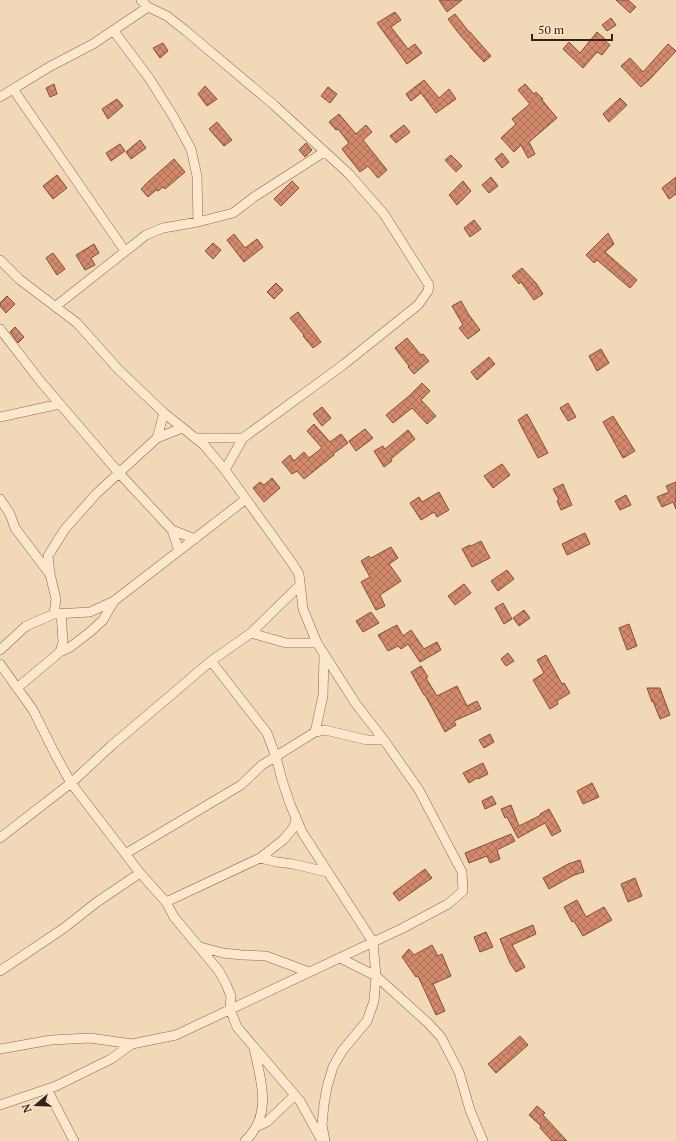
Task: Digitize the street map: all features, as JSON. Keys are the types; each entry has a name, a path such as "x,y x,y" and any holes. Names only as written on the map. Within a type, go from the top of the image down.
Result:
{"street":[{"path":"141,0 148,7 167,16 186,31 274,105 349,174 384,214 429,285 428,291 418,305 343,365 243,438 225,470"},
{"path":"0,97 49,67 93,44 148,7"},
{"path":"113,30 149,78 173,116 191,149 197,176 198,222"},
{"path":"13,89 125,251"},
{"path":"56,306 146,235 163,228 198,222 233,213 254,197 324,152"},
{"path":"0,260 19,279 77,323 118,369 164,413 204,446 225,470 299,574 303,610 316,643 356,704 384,740 419,790 462,872 463,891 448,904 403,928 176,1035 132,1044 90,1038 51,1040 0,1049"},
{"path":"0,329 41,382 119,473 172,530 195,539"},
{"path":"0,417 60,404"},
{"path":"158,438 164,413"},
{"path":"60,652 63,642 48,556 65,529 96,494 158,438 182,428"},
{"path":"195,438 243,438"},
{"path":"0,499 10,514 15,528 50,574"},
{"path":"0,650 26,626 58,613 90,612 114,601 246,500"},
{"path":"172,530 178,551"},
{"path":"0,838 71,782 211,661 251,633 300,585"},
{"path":"17,688 60,652 69,648 90,632 103,620 114,601"},
{"path":"251,633 286,643 316,643"},
{"path":"315,732 323,696 324,655"},
{"path":"211,661 267,733 276,757 282,780 302,832 373,942 376,976 374,1002 367,1021 342,1052 333,1067 324,1104 322,1125 325,1141"},
{"path":"0,664 33,710 71,782 124,854 166,902 174,917 219,971 226,984 230,996 230,1009 238,1027 300,1101 322,1141"},
{"path":"124,854 241,785 262,765 315,732 325,730 367,740 384,740"},
{"path":"166,902 260,858 283,840 294,827 296,817"},
{"path":"260,858 327,872"},
{"path":"0,971 64,928 97,902 140,873"},
{"path":"200,947 223,953 266,956 309,972"},
{"path":"340,958 376,976 428,1023 441,1037 459,1072 470,1110 483,1141"},
{"path":"0,1105 56,1086 111,1059 132,1044"},
{"path":"254,1047 263,1094 262,1110 256,1128"},
{"path":"47,1089 74,1141"},
{"path":"245,1141 256,1128 267,1122 295,1095"}],"building":[{"path":"439,0 462,0 447,12"},
{"path":"616,0 628,0 636,7 630,13"},
{"path":"395,12 401,20 391,27 408,49 415,44 422,53 407,64 377,23"},
{"path":"455,14 491,56 484,62 448,19"},
{"path":"611,18 616,25 607,31 602,25"},
{"path":"597,32 610,45 602,55 597,52 583,68 563,49 569,42 580,53"},
{"path":"163,43 168,51 160,58 153,48"},
{"path":"668,44 676,51 641,87 621,66 630,58 643,72"},
{"path":"424,80 439,98 449,89 456,99 436,113 421,93 411,101 406,94"},
{"path":"54,84 57,94 50,97 46,88"},
{"path":"525,84 534,94 536,92 543,99 542,100 557,118 529,142 535,154 528,158 521,145 514,152 501,138 516,124 512,119 530,104 518,90"},
{"path":"205,86 217,99 207,106 198,94"},
{"path":"328,87 337,94 330,103 321,96"},
{"path":"620,98 627,105 609,122 603,114"},
{"path":"117,99 123,106 108,119 102,109"},
{"path":"339,114 356,134 366,125 372,132 363,140 387,170 378,178 368,166 360,172 342,149 349,143 338,129 336,130 329,122"},
{"path":"217,122 232,140 224,146 209,129"},
{"path":"404,125 410,132 396,143 390,136"},
{"path":"140,140 146,148 131,159 126,152"},
{"path":"306,143 312,150 305,157 299,150"},
{"path":"120,144 125,151 111,161 106,153"},
{"path":"502,153 509,162 502,168 495,159"},
{"path":"451,155 462,166 456,172 445,160"},
{"path":"174,159 185,172 165,189 163,187 158,191 156,190 148,197 141,189"},
{"path":"57,175 67,188 53,199 43,186"},
{"path":"491,177 498,186 489,193 482,185"},
{"path":"676,177 676,194 669,199 662,188"},
{"path":"292,181 299,188 281,206 274,199"},
{"path":"463,181 471,191 457,205 449,195"},
{"path":"474,220 481,229 470,237 464,228"},
{"path":"608,233 614,244 605,252 637,280 630,288 597,260 594,263 586,255"},
{"path":"234,234 245,248 257,239 263,247 244,262 227,240"},
{"path":"213,243 221,250 213,259 205,251"},
{"path":"94,244 99,253 91,258 95,265 85,270 76,255"},
{"path":"53,253 65,269 57,275 46,258"},
{"path":"522,268 536,283 543,294 534,300 521,282 519,284 512,276"},
{"path":"276,283 283,290 274,299 267,292"},
{"path":"7,296 15,304 6,313 0,306 0,303"},
{"path":"461,301 480,330 468,339 459,328 463,325 452,306"},
{"path":"298,312 321,342 313,348 290,318"},
{"path":"15,327 24,337 18,343 10,332"},
{"path":"407,338 421,355 423,354 429,361 414,374 395,348"},
{"path":"601,349 609,363 597,371 589,356"},
{"path":"489,357 495,364 477,380 471,372"},
{"path":"422,383 430,391 421,400 436,416 427,424 412,408 393,423 386,415"},
{"path":"568,403 576,417 568,421 560,408"},
{"path":"322,407 331,418 322,426 313,414"},
{"path":"527,414 548,453 538,458 518,420"},
{"path":"613,416 635,451 623,458 603,422"},
{"path":"314,424 330,442 341,434 348,443 304,479 297,471 292,474 282,462 290,455 294,461 304,452 309,458 322,448 307,431"},
{"path":"365,429 373,438 356,451 349,441"},
{"path":"408,430 415,439 391,459 392,461 384,467 374,451 383,446 385,449"},
{"path":"502,464 510,475 493,488 484,476"},
{"path":"272,478 280,488 264,502 253,488 260,482 264,485"},
{"path":"676,482 676,509 673,502 662,507 657,497 669,492 666,486"},
{"path":"563,484 572,505 561,510 557,501 559,500 553,489"},
{"path":"439,492 449,510 437,517 434,512 421,520 410,503 419,497 422,502"},
{"path":"626,495 631,505 620,510 615,501"},
{"path":"585,533 590,544 567,555 562,544"},
{"path":"481,541 490,558 472,567 462,549"},
{"path":"391,547 398,558 389,564 401,581 380,595 385,606 376,610 361,582 370,577 361,561 369,556 371,558"},
{"path":"507,570 514,579 498,591 491,581"},
{"path":"464,584 471,593 455,605 448,596"},
{"path":"503,603 512,619 504,624 495,608"},
{"path":"524,610 530,618 519,626 513,618"},
{"path":"371,612 379,623 363,632 356,621"},
{"path":"629,624 637,646 627,650 619,628"},
{"path":"397,625 403,636 411,630 424,649 437,642 441,650 420,662 408,644 401,649 398,646 388,651 378,635"},
{"path":"508,653 514,661 506,666 501,659"},
{"path":"546,655 562,684 564,683 570,693 557,701 558,704 550,709 533,680 544,673 537,660"},
{"path":"421,666 428,677 426,678 437,696 457,686 467,706 477,701 481,709 454,721 456,725 445,732 411,672"},
{"path":"647,688 660,688 670,715 660,719"},
{"path":"490,734 494,742 484,748 479,740"},
{"path":"483,763 488,774 469,783 463,773"},
{"path":"592,783 599,797 583,804 577,791"},
{"path":"492,796 496,804 485,809 482,801"},
{"path":"511,805 519,826 541,815 540,814 549,809 561,831 552,836 545,823 518,838 501,809"},
{"path":"511,834 515,841 497,850 500,859 490,863 487,856 469,863 465,853"},
{"path":"580,860 584,872 574,875 549,889 543,878 568,864"},
{"path":"425,869 432,878 399,901 393,893"},
{"path":"635,878 642,896 628,902 621,884"},
{"path":"577,900 586,917 604,907 612,920 583,936 574,921 572,922 564,907"},
{"path":"533,925 536,934 512,945 525,967 516,972 510,963 500,939"},
{"path":"486,932 493,947 480,952 474,937"},
{"path":"432,945 438,956 442,954 451,976 433,984 445,1011 436,1015 418,976 416,977 402,957 409,949 414,955"},
{"path":"520,1036 528,1045 496,1073 488,1064"},
{"path":"537,1106 545,1113 543,1115 567,1141 552,1141 540,1128 541,1126 529,1115"}]}
